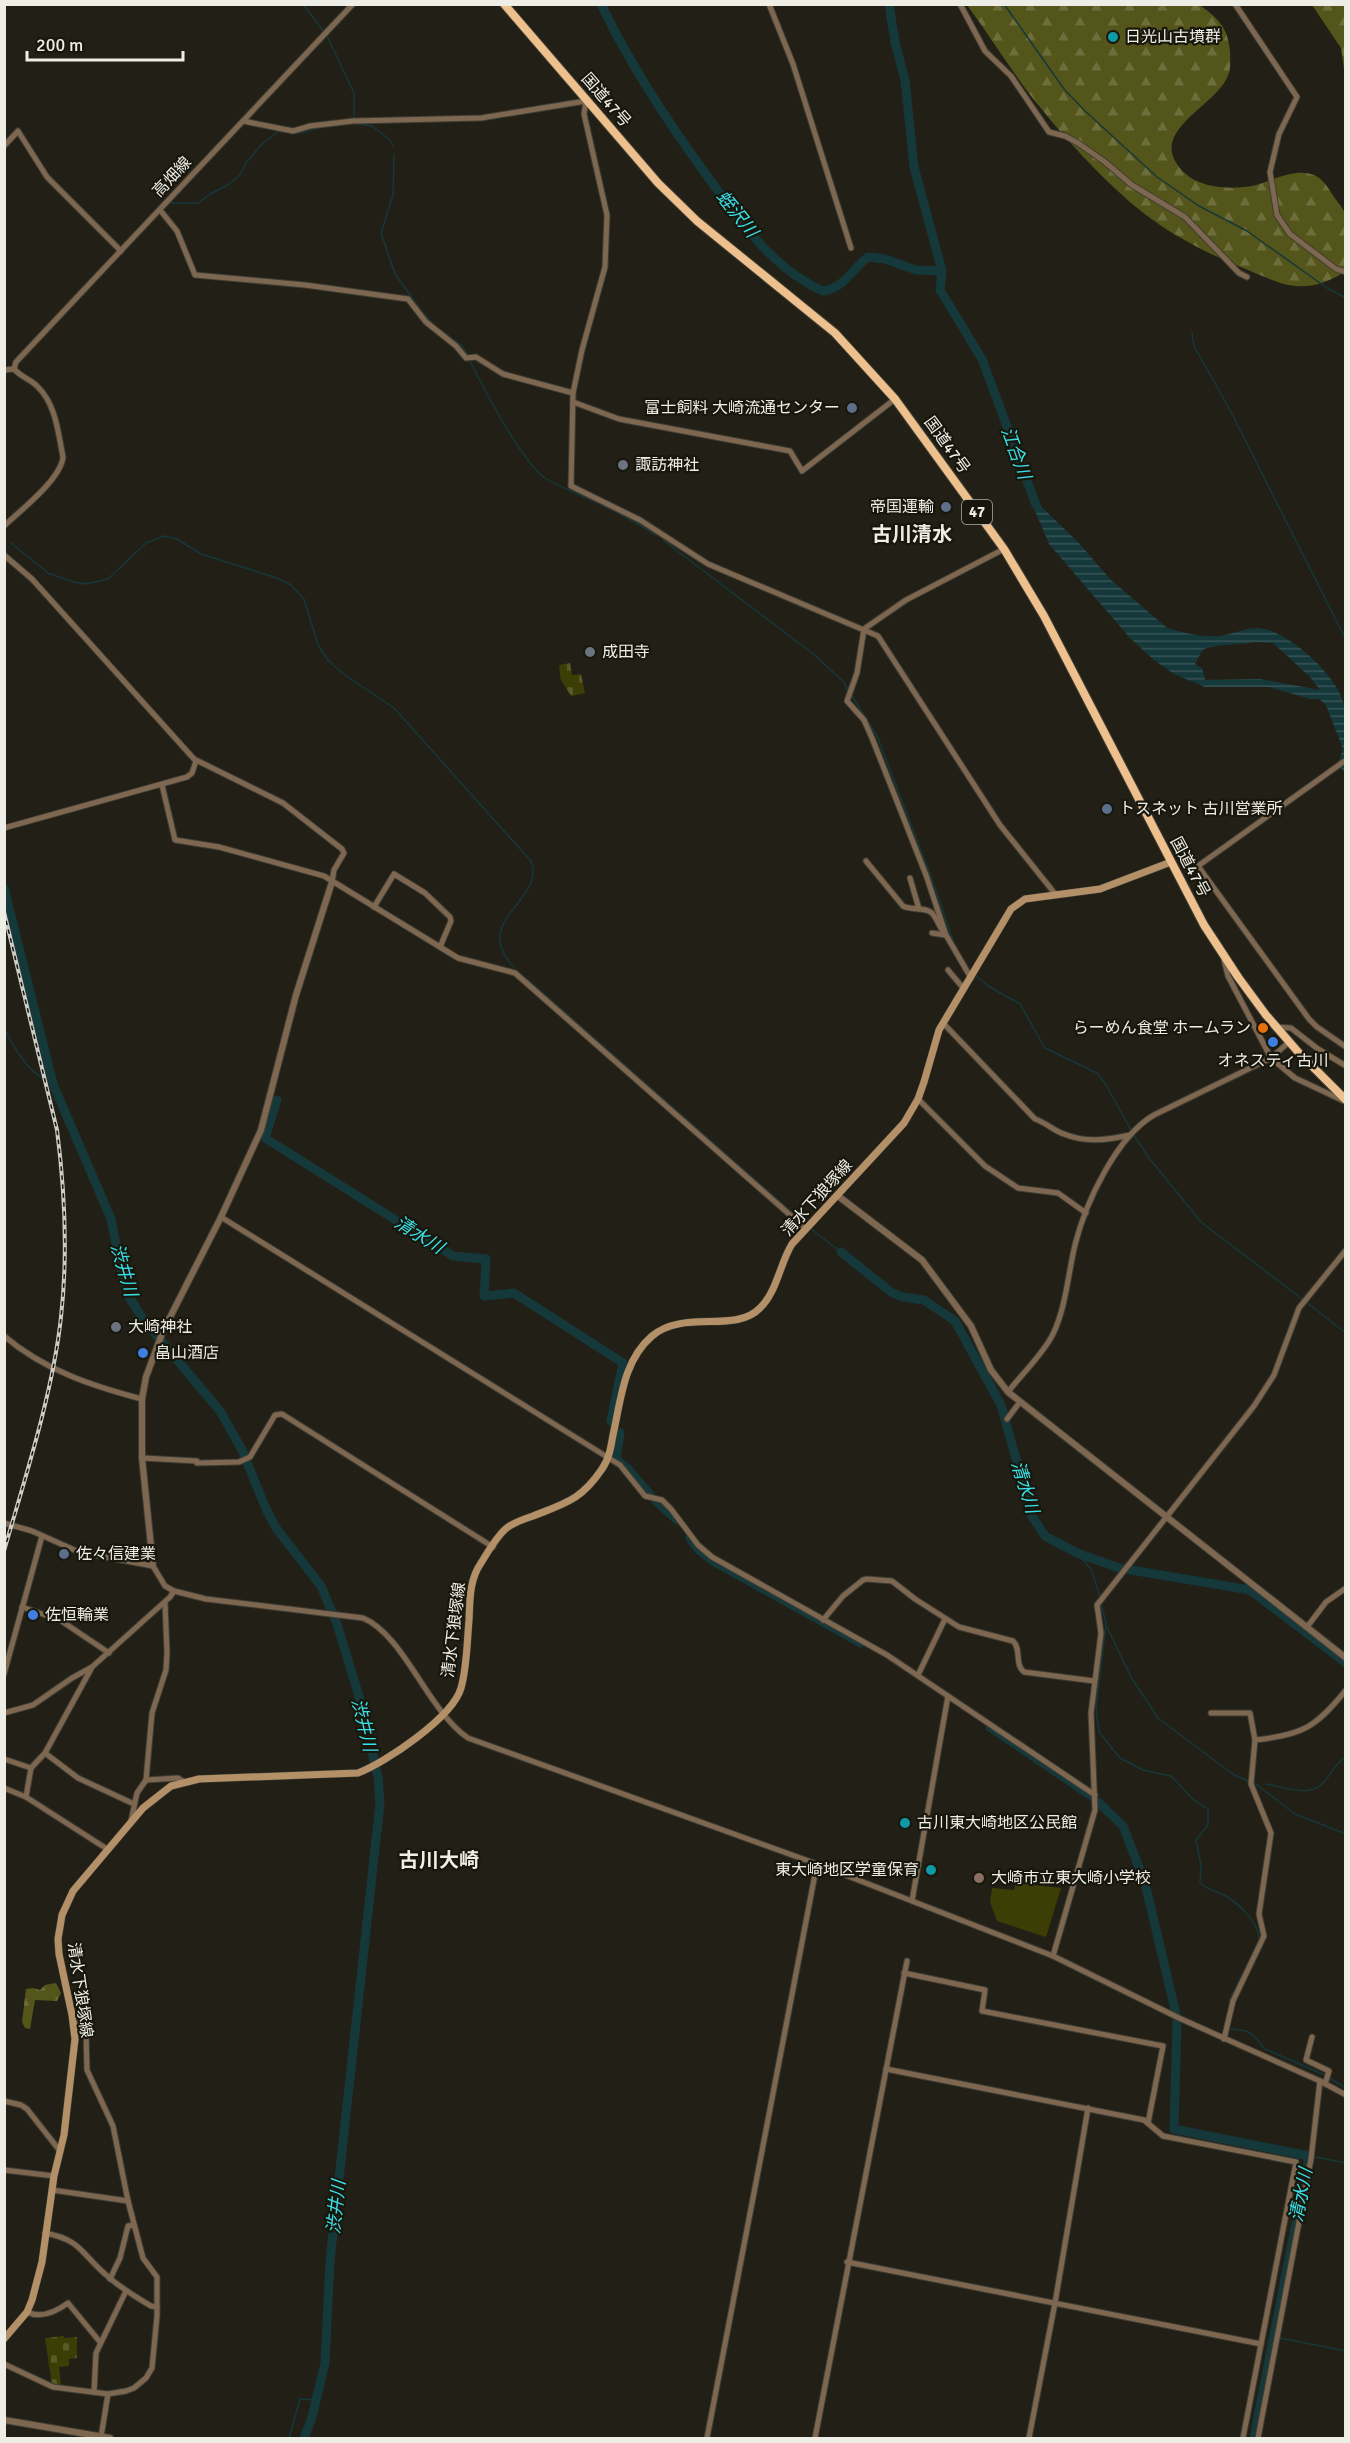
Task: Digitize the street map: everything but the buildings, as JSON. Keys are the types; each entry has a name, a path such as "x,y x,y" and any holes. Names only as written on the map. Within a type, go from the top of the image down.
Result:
{"highway":[{"name":"国道47号","path":"504,4 586,101 676,201 720,240 836,333 895,399 1004,549 1069,662 1204,925 1238,977 1277,1027 1346,1101"}],"main road":[{"name":"清水下狼塚線","path":"4,2339 27,2312 40,2271 54,2176 64,2135 74,2053 74,2023 58,1954 59,1925 66,1902 73,1892 131,1821 162,1791 199,1779 348,1775 378,1763 425,1731 444,1713 461,1690 472,1582 479,1565 509,1526 582,1495 608,1459 628,1369 645,1343 663,1329 682,1322 740,1318 754,1313 765,1302 785,1255 807,1227 899,1130 918,1099 939,1030 988,946 1018,902 1100,889 1171,862"}],"street":[{"name":"高畑線","path":"14,369 16,362 353,4"},
{"path":"769,4 793,64 851,248"},
{"path":"960,4 985,51 1011,76 1050,133 1065,136 1078,143 1132,185 1185,217 1239,273 1247,278"},
{"path":"1234,4 1296,97 1295,104 1279,134 1270,172 1277,215 1290,234 1336,269 1346,272"},
{"path":"243,121 293,131 310,126 354,121 481,118 586,101 584,114 607,209 605,267 582,350 573,393 571,486 640,520 708,564 864,629 883,641 1000,825 1056,895"},
{"path":"4,146 18,131 47,177 121,251"},
{"path":"160,210 177,231 195,275 305,285 408,299 426,321 456,346 466,358 476,357 503,374 573,393"},
{"path":"4,370 14,369 20,376 35,383 49,400 63,457 63,463 54,477 4,526"},
{"path":"573,402 619,419 790,451 802,471 895,399"},
{"path":"946,935 926,874 872,738 864,720 847,701 857,673 864,629 906,600 1004,549"},
{"path":"4,555 32,579 196,761 283,803 342,849 344,853 334,870 311,942 261,1130 221,1217 157,1343 142,1399 142,1458 153,1566 165,1586 174,1591 206,1599 363,1618 385,1633 460,1732 478,1742 817,1864 1053,1956 1224,2039 1325,2080 1346,2095"},
{"path":"1346,760 1202,862 1198,868 1309,1019 1346,1047"},
{"path":"4,828 162,785 190,775 196,761"},
{"path":"162,785 175,840 248,854 324,876 458,958 515,973 807,1227"},
{"path":"866,861 903,906 930,911 973,975"},
{"path":"374,907 394,874 425,893 440,910 450,917 451,921 440,947"},
{"path":"910,878 919,909"},
{"path":"932,933 946,935"},
{"path":"1223,954 1228,976 1272,1058 1295,1078 1346,1101"},
{"path":"948,970 964,989"},
{"path":"943,1023 1035,1119 1054,1127 1061,1133 1087,1140 1101,1140 1131,1133"},
{"path":"1277,1027 1291,1028 1318,1049 1346,1066"},
{"path":"1008,1392 1053,1334 1063,1302 1075,1243 1086,1213 1101,1178 1131,1133 1154,1115 1272,1058 1290,1042"},
{"path":"918,1099 985,1166 1018,1188 1058,1193 1086,1213"},
{"path":"838,1196 922,1260 971,1326 991,1370 1008,1392 1346,1658"},
{"path":"221,1217 625,1469 645,1496 662,1500 698,1545 712,1557 887,1655 1095,1795"},
{"path":"1053,1956 1095,1810 1091,1713 1101,1633 1097,1605 1254,1406 1274,1375 1299,1308 1346,1250"},
{"path":"4,1336 37,1360 75,1378 142,1399"},
{"path":"1007,1419 1020,1402"},
{"path":"142,1458 197,1461 197,1463 242,1462 250,1457 275,1415 282,1414 493,1546"},
{"path":"4,1523 79,1552 153,1566"},
{"path":"4,1674 42,1536"},
{"path":"823,1620 843,1596 867,1579 896,1582 915,1599 965,1630 993,1634 1013,1641 1018,1647 1018,1665 1024,1672 1094,1681"},
{"path":"1307,1628 1326,1602 1346,1588"},
{"path":"4,1713 33,1705 92,1667 165,1602 174,1591"},
{"path":"131,1821 137,1793 146,1780 152,1713 166,1670 168,1644 165,1602"},
{"path":"22,1608 60,1620 109,1653"},
{"path":"918,1675 945,1619"},
{"path":"26,1797 31,1768 45,1753 92,1667"},
{"path":"1255,1740 1271,1739 1315,1724 1324,1717 1346,1690"},
{"path":"912,1900 948,1696"},
{"path":"1211,1713 1250,1713 1255,1740 1251,1782 1271,1833 1259,1914 1264,1936 1233,2001 1224,2039"},
{"path":"45,1753 78,1778 134,1804"},
{"path":"4,1759 31,1768"},
{"path":"146,1780 178,1778 184,1782"},
{"path":"4,1788 26,1797 107,1849"},
{"path":"707,2439 817,1864"},
{"path":"815,2439 847,2262 907,1961"},
{"path":"904,1973 985,1990 982,2011 1163,2046 1148,2123"},
{"path":"4,2364 53,2387 108,2394 134,2388 146,2378 152,2368 157,2277 143,2258 128,2201 113,2126 87,2070 86,2032 83,2024 74,2023"},
{"path":"1258,2439 1325,2080 1329,2071 1306,2060 1312,2037"},
{"path":"886,2069 1144,2120 1163,2136 1296,2162 1243,2439"},
{"path":"4,2101 21,2105 27,2109 60,2151"},
{"path":"1029,2439 1088,2108"},
{"path":"4,2170 54,2176"},
{"path":"52,2190 128,2201"},
{"path":"110,2279 120,2258 128,2226 134,2224"},
{"path":"45,2233 57,2235 77,2244 110,2279 151,2306 157,2307"},
{"path":"847,2262 1261,2344"},
{"path":"94,2392 94,2361 100,2342 126,2291"},
{"path":"27,2312 32,2315 52,2312 68,2303 100,2342"},
{"path":"101,2437 108,2394"},
{"path":"4,2420 110,2439"}],"green space":[{"path":"1198,4 1216,18 1227,35 1230,68 1223,84 1180,128 1173,139 1172,151 1177,164 1191,178 1210,186 1231,188 1252,186 1298,173 1314,175 1320,179 1342,208 1346,218 1345,272 1330,280 1305,286 1294,286 1270,279 1201,249 1148,216 1100,174 1054,124 967,5"},
{"path":"1312,5 1345,5 1345,76 1341,48"},
{"path":"570,663 572,675 581,674 585,693 571,696 561,680 559,665"},
{"path":"1016,1883 1061,1888 1046,1937 997,1921 990,1902 992,1888 1014,1890"},
{"path":"56,1983 61,1993 57,2001 35,2000 30,2029 25,2028 22,2022 26,1989 40,1990 45,1985"},
{"path":"64,2336 64,2338 77,2337 77,2358 69,2359 69,2366 59,2367 61,2385 52,2385 45,2338"}],"water":[{"path":"1028,494 1077,541 1111,580 1166,627 1203,636 1225,635 1257,628 1270,630 1297,646 1324,670 1341,697 1345,709 1346,725 1345,773 1338,764 1343,749 1326,705 1319,699 1310,699 1269,687 1205,687 1174,674 1154,660 1129,637 1049,544","holes":["1257,642 1273,643 1310,677 1320,690 1260,679 1205,680 1202,668 1195,664 1206,648"]}],"waterway":[{"path":"303,4 324,32"},
{"name":"蛭沢川","path":"601,4 638,73 695,159 746,228 773,257 789,270 805,282 823,291 843,282 868,257 885,259 916,270 942,271"},
{"name":"江合川","path":"889,4 895,42 905,80 914,167 942,271 940,290 982,359 1036,505"},
{"path":"1004,4 1064,89 1157,177 1199,206 1247,231 1327,288 1346,298"},
{"path":"327,36 354,93 354,118"},
{"path":"354,123 372,126 390,140 393,146"},
{"path":"164,208 170,203 198,203 226,186 240,175 246,163 260,146 278,131 295,134 318,128"},
{"path":"394,155 393,195 381,233 395,274 423,313 434,325 462,346 467,354"},
{"path":"1192,333 1194,346 1229,408 1346,640"},
{"path":"470,361 504,424 525,457 545,478 608,508 656,535"},
{"path":"11,543 48,573 86,584 108,579 146,543 164,536 177,539 201,554 277,578 291,585 304,599 318,645 328,660 342,673 394,708 531,861 533,875 529,887 504,923 500,936 502,951 514,967"},
{"path":"663,540 812,653 844,682 848,693"},
{"path":"852,696 877,736 953,941"},
{"name":"渋井川","path":"4,888 53,1084 111,1219 122,1275 129,1297 143,1319 220,1411 242,1450 276,1528 321,1586 337,1624 358,1693 378,1777 380,1803 330,2261 325,2363 312,2417 304,2438"},
{"path":"961,956 971,972"},
{"path":"975,975 988,986 1020,1004 1045,1048 1097,1073 1131,1130"},
{"path":"527,979 805,1224"},
{"path":"4,1029 30,1068 53,1084"},
{"name":"清水川","path":"277,1100 265,1138 453,1256 486,1259 484,1296 514,1293 623,1363 611,1421"},
{"path":"1133,1134 1149,1158 1201,1222 1302,1299"},
{"path":"811,1229 841,1252"},
{"name":"清水川","path":"841,1252 891,1292 902,1297 924,1300 955,1321 1001,1405 1032,1516 1045,1536 1077,1553 1119,1568 1250,1590 1346,1663"},
{"path":"1306,1302 1346,1333"},
{"name":"清水川","path":"620,1433 616,1459 628,1469 650,1495"},
{"name":"清水川","path":"656,1501 677,1520"},
{"name":"清水川","path":"690,1538 699,1550 713,1561 861,1643"},
{"path":"1077,1553 1091,1569 1100,1596"},
{"path":"1101,1604 1106,1623"},
{"path":"1106,1624 1096,1707 1099,1732 1120,1758 1143,1770 1171,1776 1193,1799 1208,1809 1208,1825 1196,1840 1201,1866 1200,1883 1237,1904 1253,1921 1258,1934 1259,1941 1230,1999 1226,2026"},
{"path":"1107,1627 1131,1677 1158,1718 1234,1775 1258,1785"},
{"name":"清水川","path":"990,1727 1093,1797"},
{"path":"1265,1784 1296,1790 1311,1790 1324,1782 1346,1756"},
{"path":"1257,1785 1295,1814 1346,1834"},
{"name":"清水川","path":"1098,1802 1123,1826 1145,1883 1176,2014"},
{"name":"清水川","path":"1177,2022 1174,2129 1309,2156 1254,2438"},
{"path":"1230,2029 1246,2031 1253,2035 1265,2049 1325,2075"},
{"path":"1329,2078 1346,2088"},
{"path":"1315,2157 1346,2163"},
{"path":"1280,2338 1346,2351"},
{"path":"289,2438 300,2399 317,2400"}],"railway":[{"path":"4,912 57,1130 64,1200 65,1246 61,1317 52,1375 4,1551"}],"place":[{"name":"日光山古墳群","path":"1113,37"},
{"name":"富士飼料 大崎流通センター","path":"852,408"},
{"name":"諏訪神社","path":"623,465"},
{"name":"帝国運輸","path":"946,507"},
{"name":"成田寺","path":"590,652"},
{"name":"トスネット 古川営業所","path":"1107,809"},
{"name":"らーめん食堂 ホームラン","path":"1263,1028"},
{"name":"オネスティ古川","path":"1273,1042"},
{"name":"大崎神社","path":"116,1327"},
{"name":"畠山酒店","path":"143,1353"},
{"name":"佐々信建業","path":"64,1554"},
{"name":"佐恒輪業","path":"33,1615"},
{"name":"古川東大崎地区公民館","path":"905,1823"},
{"name":"東大崎地区学童保育","path":"931,1870"},
{"name":"大崎市立東大崎小学校","path":"979,1878"}],"district":[{"name":"古川清水","path":"912,534"},
{"name":"古川大崎","path":"439,1860"}]}
